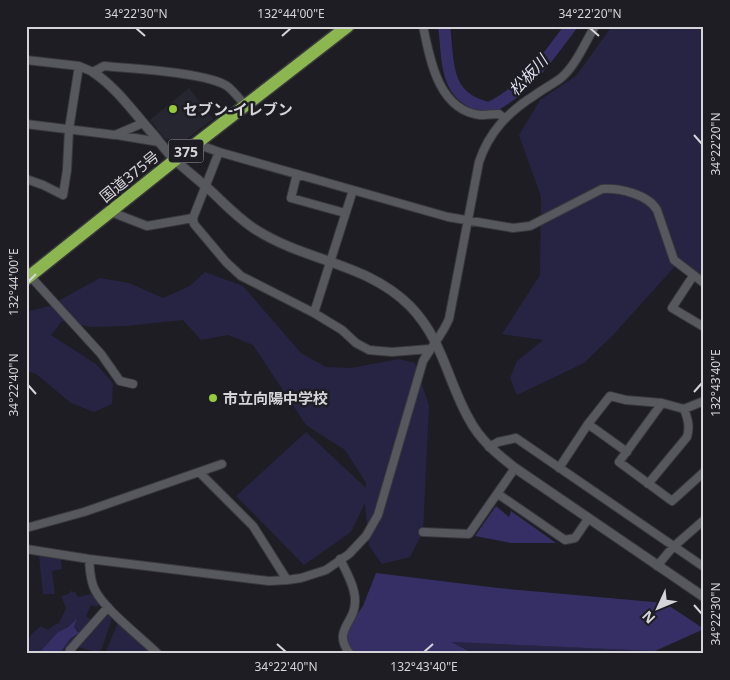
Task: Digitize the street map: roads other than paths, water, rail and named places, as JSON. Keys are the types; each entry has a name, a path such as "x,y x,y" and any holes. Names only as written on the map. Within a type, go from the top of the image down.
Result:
{"highway":[{"name":"国道375号","path":"28,277 348,26"}],"street":[{"path":"423,26 428,55 439,83 447,97 458,107 479,115 499,114 505,119"},
{"path":"26,549 89,560 269,581 301,578 326,570 349,554 366,536 378,515 421,370 449,318 479,162 485,145 505,119 526,100 561,78 570,68 595,26"},
{"path":"26,60 80,66 93,72 118,92 175,160 256,230 287,247 330,260 376,280 396,293 424,322 433,346 469,420 489,447 515,468 588,519 704,597"},
{"path":"26,179 63,195 68,170 69,129 80,66"},
{"path":"93,72 104,66 192,76 214,81 227,87 246,106"},
{"path":"115,135 143,123"},
{"path":"26,124 159,142"},
{"path":"197,144 219,152 448,217 517,228 530,226 602,189 634,194 654,204 658,210 674,260 704,283"},
{"path":"219,152 192,218 194,224 226,262 241,276 314,313 342,330 356,343 369,350 392,352 433,346"},
{"path":"297,174 291,198 345,213"},
{"path":"314,313 353,190"},
{"path":"111,212 147,226 192,218"},
{"path":"693,276 672,308 704,327"},
{"path":"28,277 101,354 120,381 133,384"},
{"path":"559,468 588,424 610,396 626,400 662,403 684,409 704,401"},
{"path":"662,403 619,462 672,501 704,472"},
{"path":"648,484 687,437 689,422 684,409"},
{"path":"588,424 627,452"},
{"path":"489,447 498,442 516,438 704,567"},
{"path":"26,528 84,512 222,464"},
{"path":"423,532 469,534 515,468"},
{"path":"200,472 253,526 287,580"},
{"path":"498,494 565,540 575,538 588,519"},
{"path":"657,566 673,547 704,520"},
{"path":"340,559 355,599 353,614 344,628 342,638 350,654"},
{"path":"89,560 90,577 95,590 108,607 158,654"},
{"path":"68,654 108,607"}],"waterway":[{"name":"松板川","path":"444,26 448,66 456,87 463,96 474,103 489,108 502,101 525,83 571,26"}],"place":[{"name":"セブン-イレブン","path":"173,109"},
{"name":"市立向陽中学校","path":"213,398"}]}
